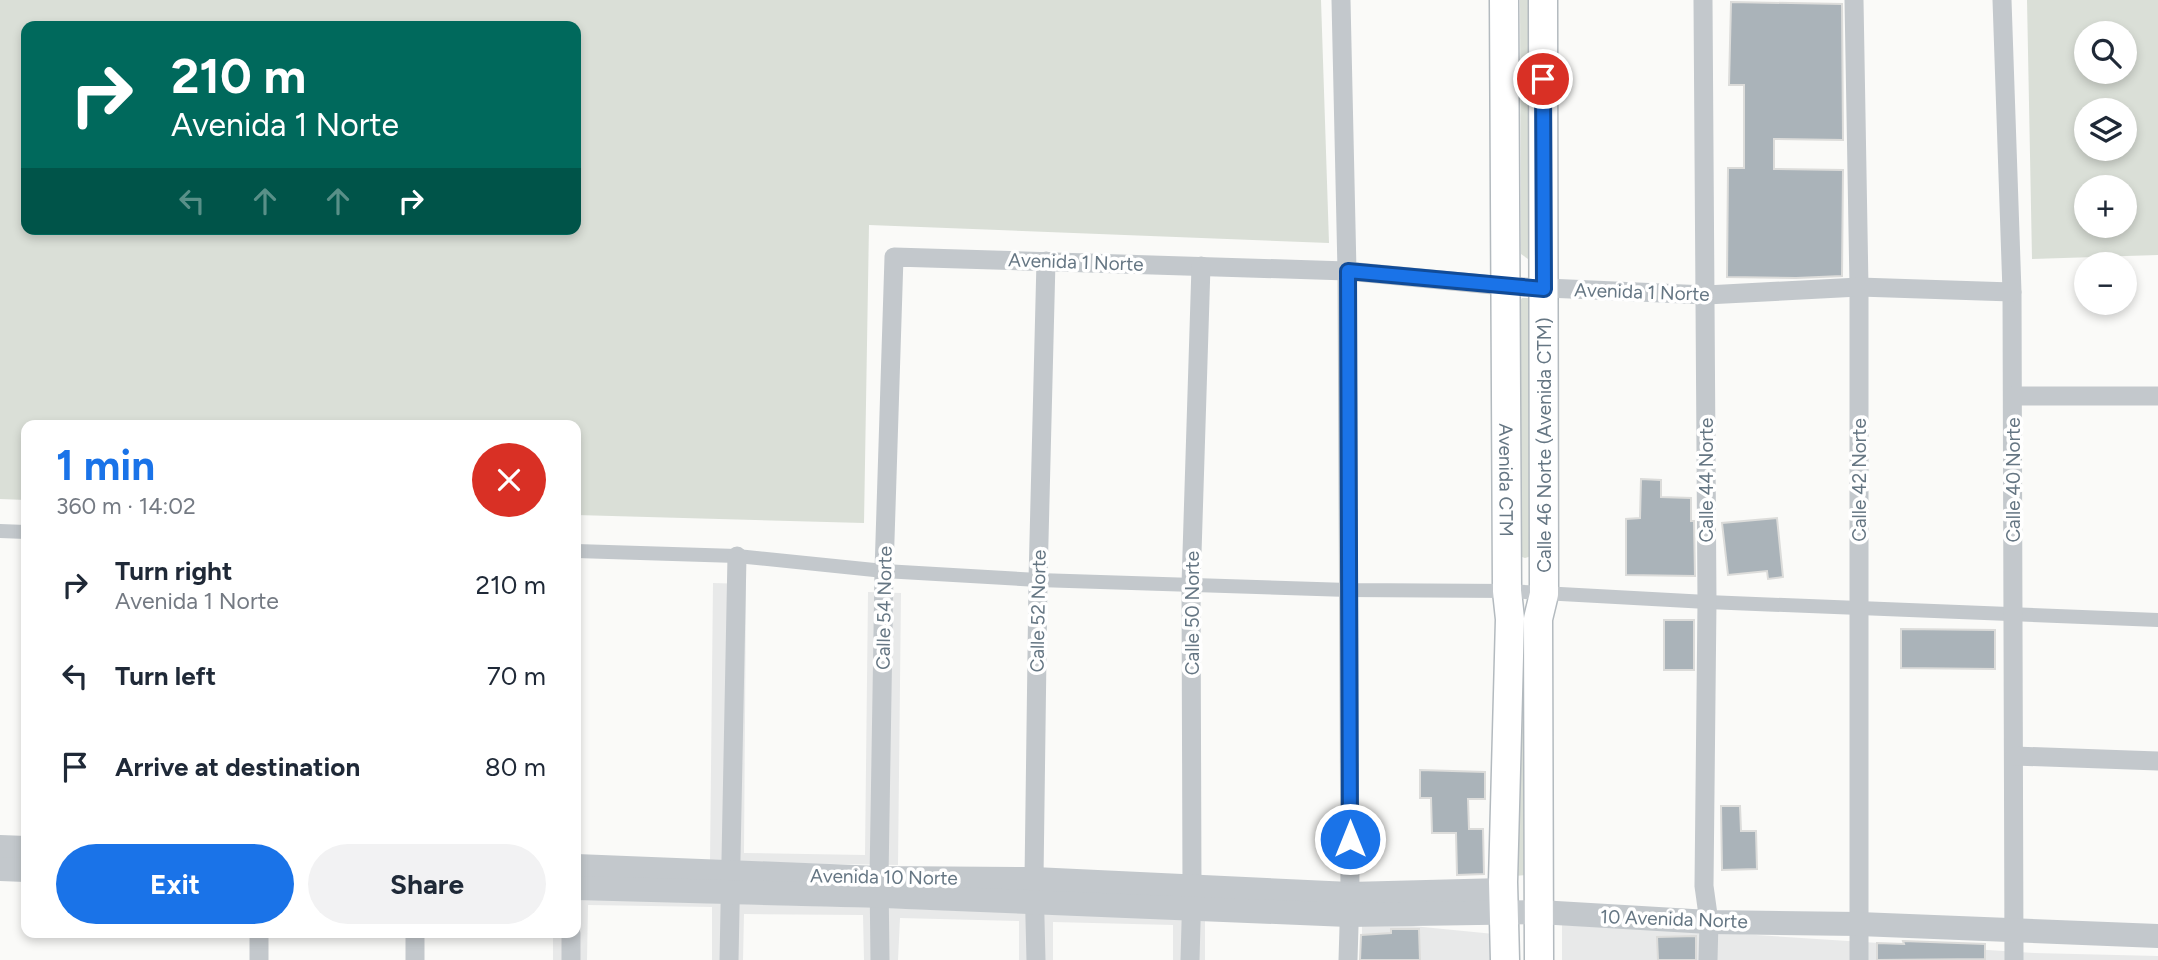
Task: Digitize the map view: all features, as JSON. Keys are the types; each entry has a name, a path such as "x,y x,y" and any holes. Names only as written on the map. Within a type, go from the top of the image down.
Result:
{"main road":[{"name":"Avenida CTM","path":"1504,0 1504,286 1507,591 1510,619 1505,960"},
{"name":"Calle 46 Norte (Avenida CTM)","path":"1539,901 1544,289 1543,0"},
{"path":"1539,901 1539,960"}],"street":[{"path":"1341,0 1348,271 1348,960"},
{"name":"Calle 44 Norte","path":"1703,0 1707,603 1704,893 1709,922 1708,960"},
{"name":"Calle 42 Norte","path":"1854,0 1859,287 1859,960"},
{"name":"Calle 40 Norte","path":"2002,0 2012,292 2014,960"},
{"name":"Avenida 1 Norte","path":"894,257 1348,271 1544,289 1706,295 1859,287 2012,292"},
{"name":"Calle 54 Norte","path":"880,960 884,572 894,257"},
{"name":"Calle 52 Norte","path":"1036,960 1038,580 1046,261"},
{"name":"Calle 50 Norte","path":"1190,960 1191,585 1200,267"},
{"path":"2012,396 2158,396"},
{"path":"0,531 21,532"},
{"path":"581,551 737,556 884,572 1038,580 1348,590 1507,591 1541,607"},
{"path":"729,960 737,556"},
{"path":"1510,619 1541,607 1707,603 2158,620"},
{"path":"2015,755 2158,761"},
{"path":"0,847 21,848"},
{"name":"Avenida 10 Norte","path":"581,867 729,882 1035,890 1191,898"},
{"path":"0,869 21,870"},
{"name":"Avenida 10 Norte","path":"581,888 729,882"},
{"name":"10 Avenida Norte","path":"1191,898 1349,904 1539,901 1709,922 1859,924 2014,920 2158,936"},
{"path":"259,960 260,938"},
{"path":"415,938 415,960"},
{"path":"571,938 571,960"}],"shaded area":[{"path":"0,0 1321,0 1329,243 869,225 864,523 581,515 581,420 21,420 21,500 0,499"},
{"path":"1520,0 1530,0 1533,255 1528,259 1521,254"},
{"path":"2027,0 2158,0 2158,255 2137,256 2137,252 2074,252 2074,258 2032,259"},
{"path":"1522,298 1531,298 1532,556 1525,558 1519,556"},
{"path":"713,583 746,584 744,853 865,855 868,592 901,593 898,865 710,862"},
{"path":"1521,628 1524,628 1527,875 1515,876"},
{"path":"581,899 1205,918 1205,960 1173,960 1173,925 1053,922 1053,960 1019,960 1019,921 900,918 898,960 864,960 863,915 744,914 743,960 712,960 712,907 588,905 587,960 553,960 553,938 581,938"},
{"path":"1362,921 1494,934 1494,960 1362,960"},
{"path":"1562,925 2034,953 2158,956 2158,960 1562,960"}],"building":[{"path":"1731,2 1842,4 1843,140 1774,139 1774,169 1843,170 1842,276 1727,277 1728,168 1744,168 1744,85 1729,85"},
{"path":"1641,479 1661,480 1661,497 1691,498 1695,576 1626,575 1626,519 1640,518"},
{"path":"1777,518 1783,577 1768,579 1767,571 1728,575 1722,523"},
{"path":"1664,620 1694,620 1694,670 1664,670"},
{"path":"1901,629 1995,630 1995,669 1901,668"},
{"path":"1420,770 1485,772 1485,799 1468,799 1469,829 1483,829 1484,874 1457,875 1456,833 1432,833 1431,798 1420,798"},
{"path":"1721,806 1740,806 1741,831 1756,831 1757,869 1722,870"},
{"path":"1391,929 1419,929 1420,960 1360,960 1361,935 1391,933"},
{"path":"1696,936 1696,960 1658,960 1657,937"},
{"path":"1903,941 1985,944 1985,959 1877,960 1877,943 1904,944"}],"route":[{"path":"1350,839 1348,271 1544,289 1543,79"}]}
